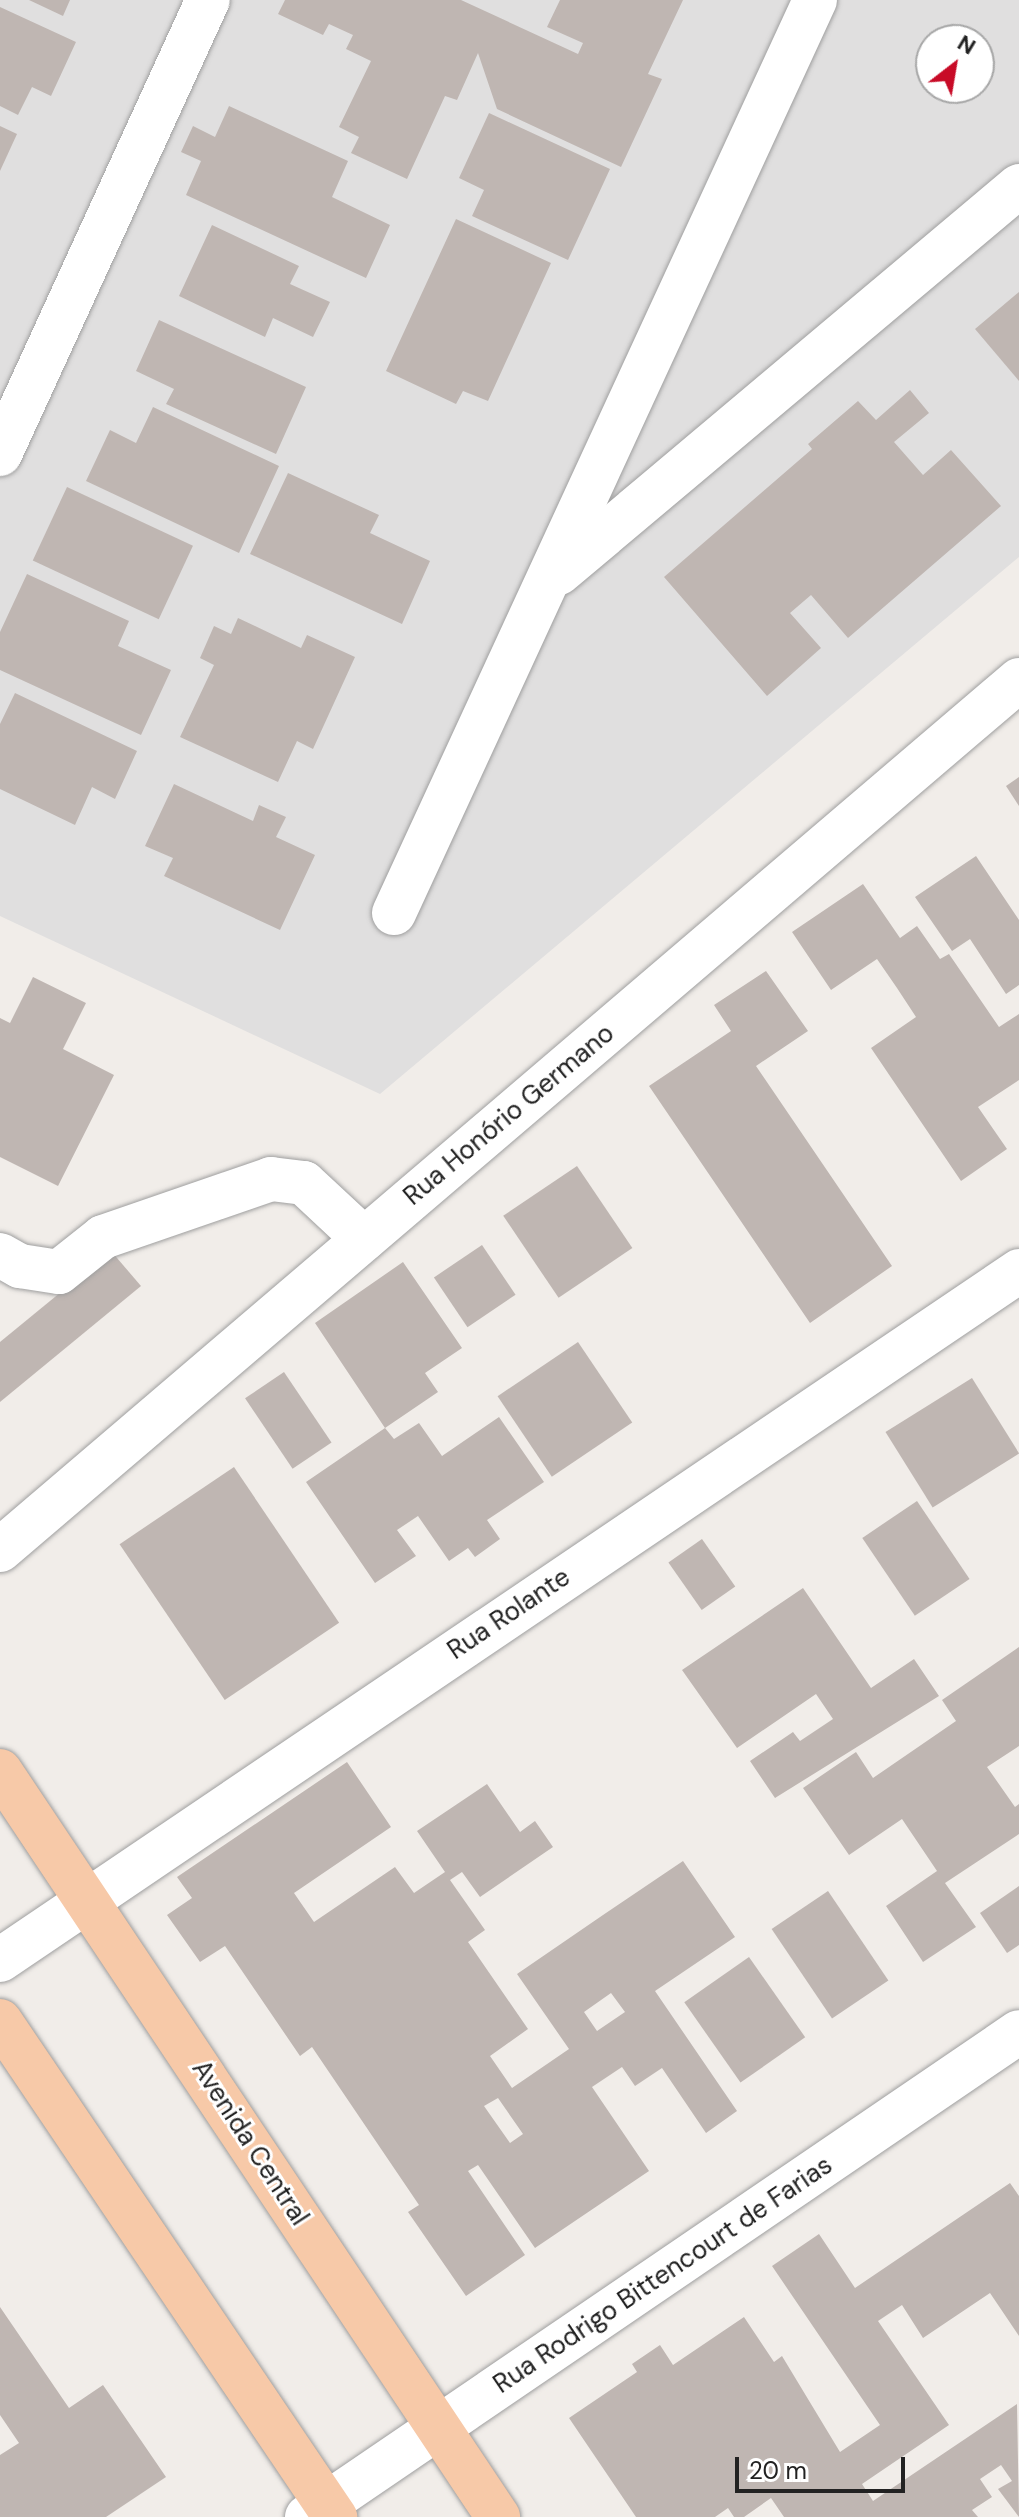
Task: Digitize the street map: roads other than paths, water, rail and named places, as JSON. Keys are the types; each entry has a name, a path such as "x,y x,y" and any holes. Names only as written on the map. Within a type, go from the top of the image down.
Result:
{"main road":[{"name":"Avenida Central","path":"0,1771 88,1897 498,2517"},
{"path":"0,2021 323,2513"}],"street":[{"path":"0,454 208,0"},
{"path":"394,913 815,0"},
{"path":"549,581 1019,186"},
{"name":"Rua Honório Germano","path":"0,1550 1019,680"},
{"path":"7,1268 59,1272 103,1237 271,1179 304,1183 364,1239"},
{"name":"Rua Rolante","path":"0,1960 88,1897 1019,1271"},
{"name":"Rua Rodrigo Bittencourt de Farias","path":"323,2513 437,2429 1019,2032"}]}
